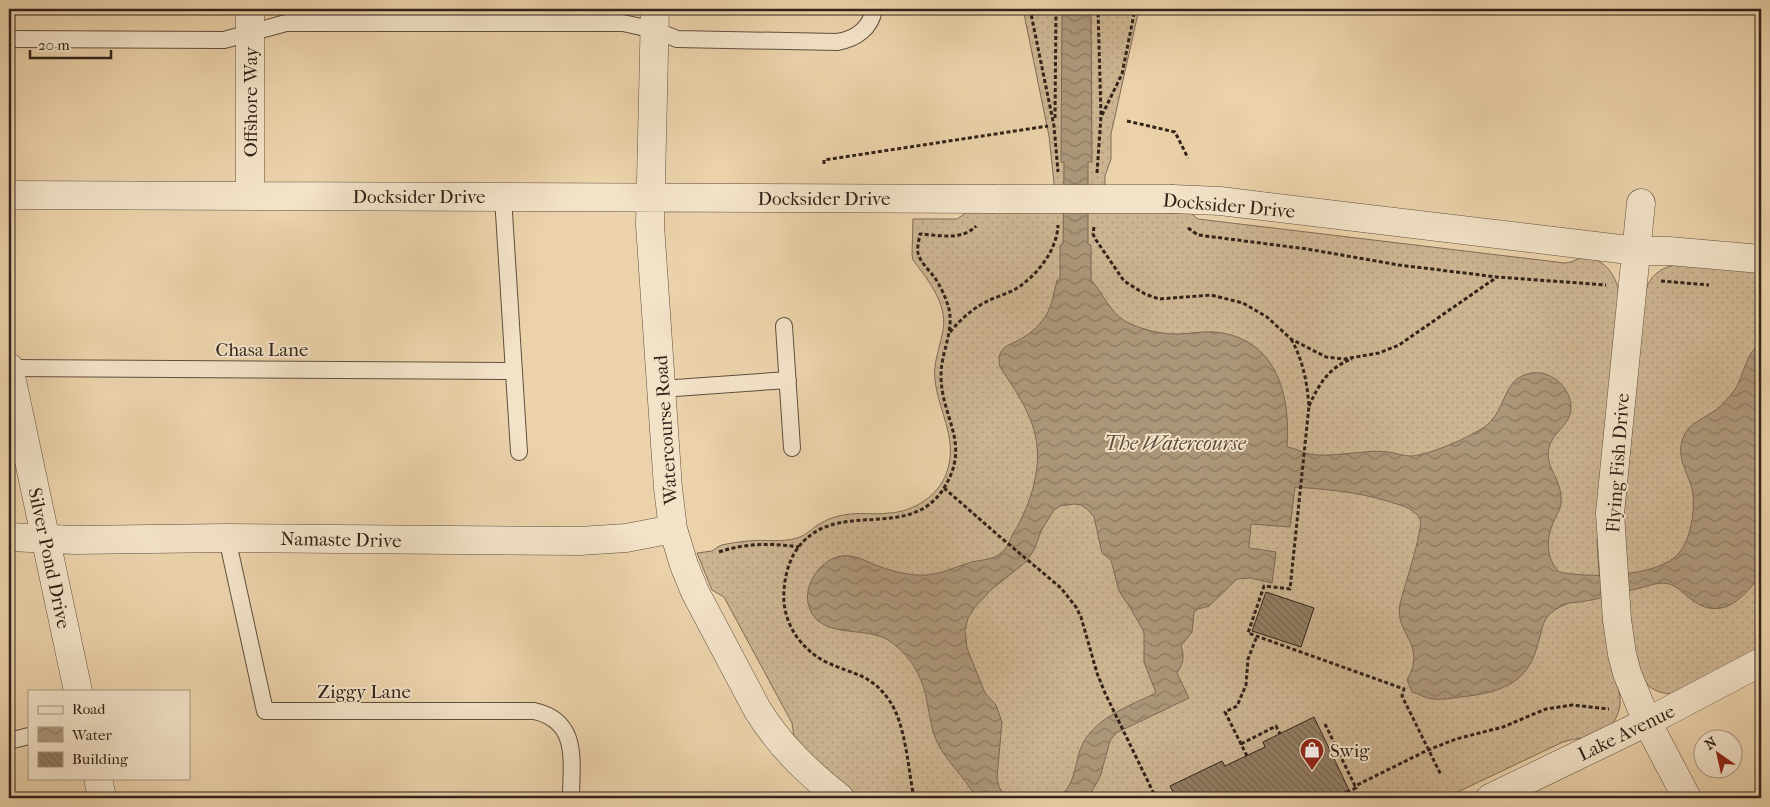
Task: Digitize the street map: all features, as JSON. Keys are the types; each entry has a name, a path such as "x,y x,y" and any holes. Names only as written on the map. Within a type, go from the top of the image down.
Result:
{"street":[{"name":"Watercourse Road","path":"655,19 650,225 673,530 677,547 695,592 757,709 768,726 823,794"},
{"name":"Offshore Way","path":"250,21 250,196"},
{"name":"Docksider Drive","path":"9,195 652,198 987,210 1173,199 1220,201 1637,251"},
{"name":"Flying Fish Drive","path":"1641,203 1610,513 1611,545 1617,620 1627,673 1647,722 1687,798"},
{"path":"1637,251 1669,251 1761,259"},
{"name":"Silver Pond Drive","path":"9,367 78,690"},
{"name":"Namaste Drive","path":"9,537 75,540 226,538 580,541 626,538 673,530"},
{"name":"Lake Avenue","path":"1490,798 1647,722 1761,662"},
{"path":"98,780 102,798"}],"lane":[{"path":"9,39 224,40 250,21 624,23 655,19 677,39 837,42 856,36 863,30 870,22 874,9"},
{"path":"504,197 519,452"},
{"path":"784,326 792,448"},
{"name":"Chasa Lane","path":"9,367 514,370"},
{"path":"661,389 788,380"},
{"name":"Ziggy Lane","path":"226,538 265,711 534,711 544,713 560,724 566,732 569,741 571,798"},
{"path":"9,741 28,736"}],"path":[{"path":"1054,126 1056,9"},
{"path":"1097,182 1101,116 1098,9"},
{"path":"1101,116 1122,74 1135,9"},
{"path":"1127,122 1175,132 1188,158"},
{"path":"824,164 824,160 1048,126"},
{"path":"914,798 900,723 890,701 871,681 858,673 827,662 812,653 801,642 792,630 787,617 784,603 784,586 790,562 799,547 818,530 830,524 906,516 927,506 944,488 953,469 956,448 941,376 942,361 950,332 950,320 943,293 918,254 920,234 961,235 987,210"},
{"path":"1094,220 1093,234 1096,240 1124,281 1144,294 1159,298 1211,295 1243,302 1267,317 1291,339 1326,357 1344,359 1379,353 1399,345 1497,277"},
{"path":"1198,235 1307,249 1399,265 1497,277 1605,286 1612,282"},
{"path":"1291,339 1302,364 1308,385 1309,406 1290,589 1264,586 1248,633 1404,690 1402,696 1441,775"},
{"path":"1309,406 1324,377 1335,367 1362,356"},
{"path":"944,488 1061,588 1076,607 1081,617 1097,673 1156,798"},
{"path":"719,552 737,546 753,544 799,547"},
{"path":"1247,756 1225,712 1238,706 1246,685 1248,659 1257,636"},
{"path":"1335,798 1428,750 1456,739 1503,727 1546,709 1572,705 1612,710"},
{"path":"1325,724 1355,786"},
{"path":"1241,744 1276,726 1280,734"},
{"path":"1348,792 1351,798"}],"shaded area":[{"path":"1023,9 1139,9 1111,134 1111,159 1105,176 1105,212 1191,213 1198,219 1565,263 1581,258 1590,258 1608,268 1615,280 1619,293 1597,541 1604,620 1620,706 1618,714 1607,730 1597,735 1563,742 1445,798 859,798 824,770 794,737 792,723 724,597 712,590 697,553 712,551 721,545 797,538 805,535 822,522 840,516 898,512 926,500 940,486 945,477 950,457 949,435 937,391 935,374 944,325 943,314 941,305 931,286 913,260 913,219 957,219 967,212 1057,211 1049,136"},
{"path":"1676,265 1761,271 1761,651 1678,694 1670,694 1662,693 1649,686 1641,674 1635,654 1628,604 1624,513 1645,292 1656,274 1665,268"}],"water":[{"name":"The Watercourse","path":"1062,9 1091,9 1092,162 1088,162 1088,244 1091,245 1091,280 1119,317 1143,329 1157,332 1177,334 1215,332 1236,336 1253,345 1266,357 1282,389 1288,427 1287,447 1315,455 1377,451 1405,456 1428,453 1461,440 1487,425 1516,380 1532,373 1539,373 1553,378 1564,388 1568,395 1571,409 1568,420 1551,442 1549,448 1549,461 1559,487 1561,502 1549,536 1548,549 1552,561 1559,572 1587,575 1639,572 1669,561 1683,548 1691,526 1693,495 1682,462 1682,441 1687,431 1694,424 1717,409 1728,398 1737,386 1751,353 1761,344 1761,574 1755,582 1733,603 1715,609 1695,602 1673,585 1663,583 1569,603 1559,607 1548,616 1542,627 1532,661 1519,678 1491,692 1447,699 1431,699 1412,692 1407,680 1414,657 1399,615 1400,604 1419,535 1419,517 1406,507 1378,498 1338,491 1295,487 1290,527 1251,524 1249,548 1276,552 1272,583 1250,578 1237,579 1209,606 1194,612 1192,632 1181,646 1183,660 1177,673 1189,698 1116,733 1110,741 1100,777 1088,798 1059,798 1071,781 1085,739 1093,730 1112,715 1156,693 1144,662 1144,632 1119,591 1111,560 1102,553 1094,517 1081,505 1060,506 1054,510 1041,531 1035,548 1027,561 992,589 975,607 968,618 965,630 967,648 985,693 996,705 1002,722 997,778 999,787 1006,798 976,798 937,742 919,675 909,659 888,640 820,623 813,615 807,595 812,580 821,566 828,561 842,556 858,558 897,572 926,575 997,556 1007,547 1025,510 1034,484 1037,443 1028,413 1000,367 999,360 1000,354 1005,347 1029,334 1042,321 1050,307 1057,280 1060,280 1060,245 1063,244 1064,162 1061,162"}],"building":[{"path":"1266,592 1314,608 1301,647 1252,631"},
{"path":"1314,717 1349,790 1331,798 1176,798 1170,786 1222,761 1225,766 1265,747 1263,742"}],"place":[{"name":"Swig","path":"1312,771"}]}
